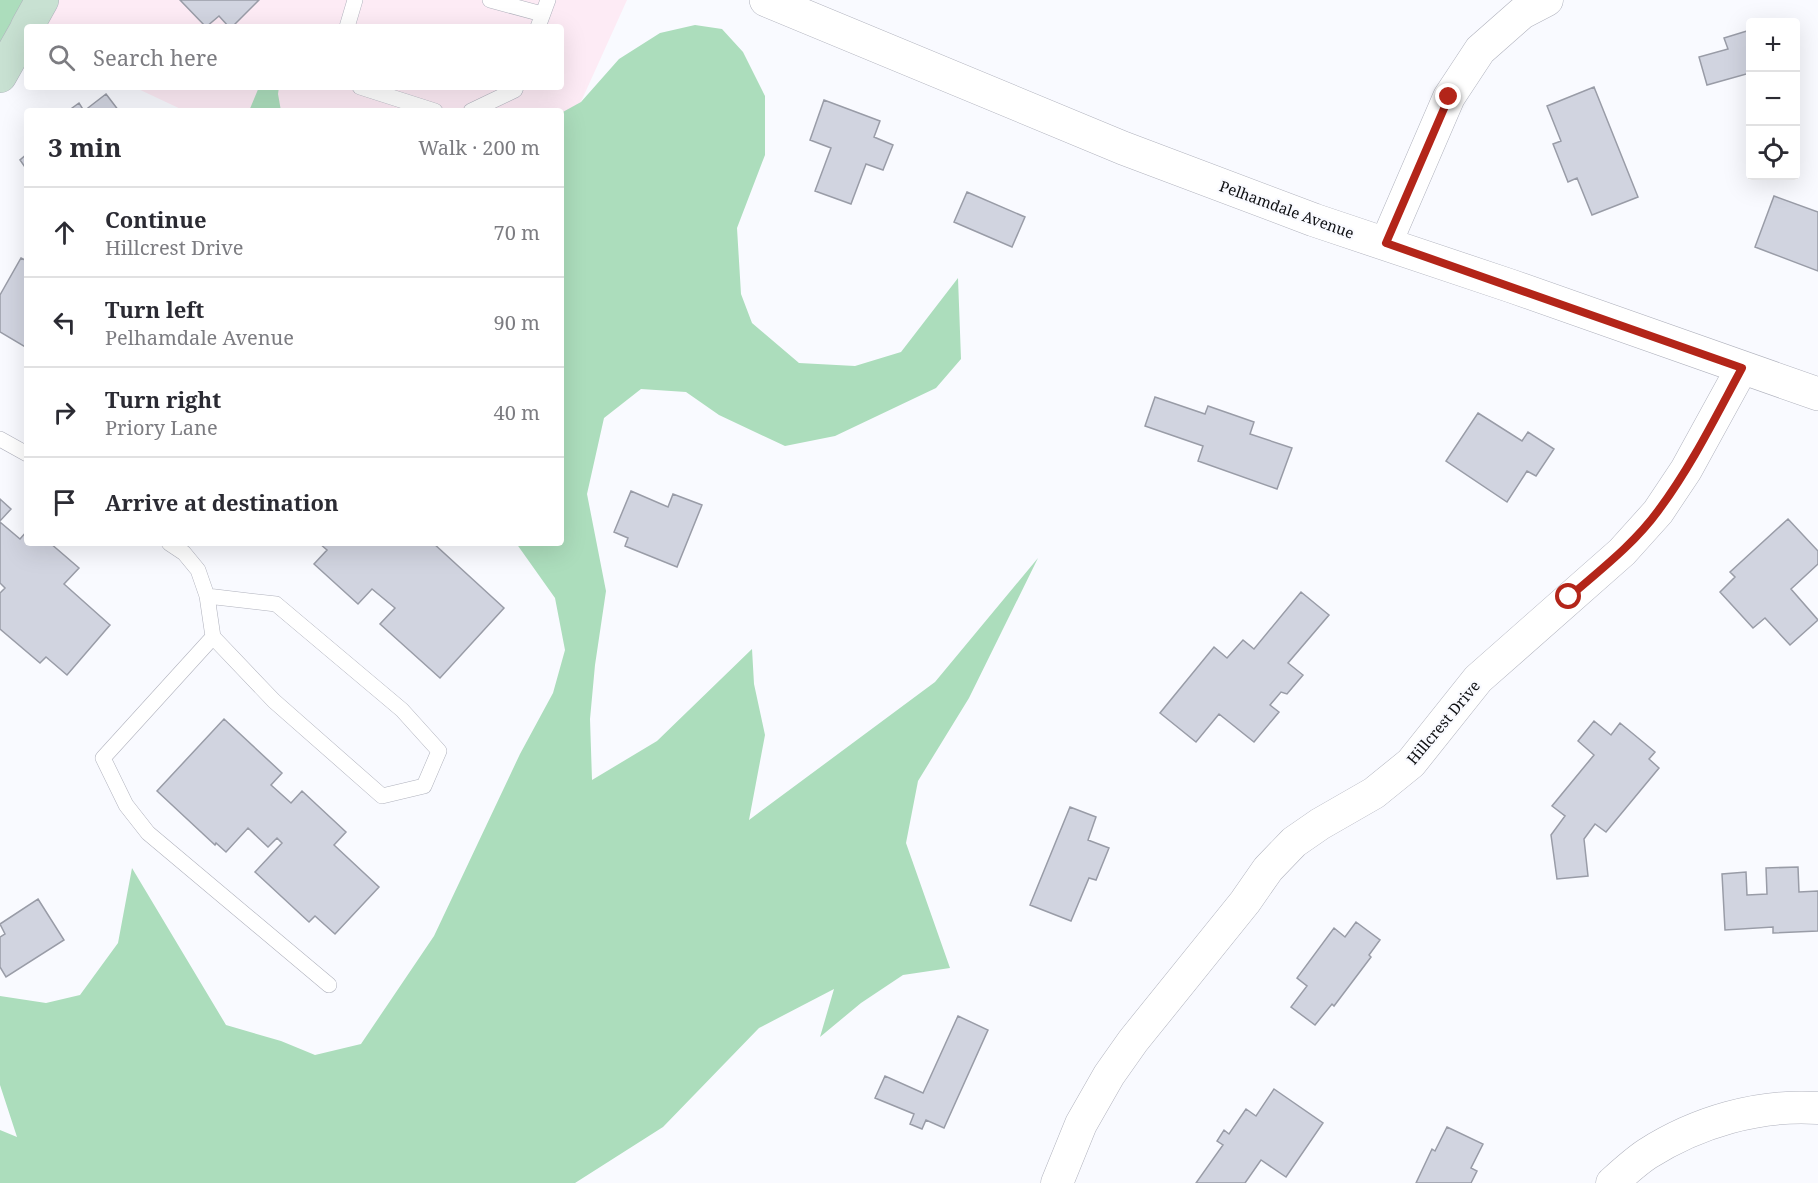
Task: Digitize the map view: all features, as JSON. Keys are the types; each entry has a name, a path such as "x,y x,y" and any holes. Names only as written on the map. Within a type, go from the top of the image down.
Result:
{"main road":[{"path":"29,24 42,0"},
{"path":"0,76 24,32"}],"street":[{"name":"Pelhamdale Avenue","path":"766,0 812,8 1123,148 1314,220 1818,394"},
{"path":"1386,243 1449,97 1480,50 1522,13 1547,0"},
{"name":"Hillcrest Drive","path":"1057,1183 1081,1125 1109,1075 1133,1041 1245,902 1268,868 1294,842 1374,793 1411,763 1478,679 1622,552 1658,512 1686,470 1742,368"},
{"path":"1612,1183 1646,1155 1695,1128 1745,1114 1795,1106 1818,1108"}],"lane":[{"path":"348,24 355,0"},
{"path":"490,0 543,14"},
{"path":"369,90 426,108"},
{"path":"477,108 515,90"},
{"path":"0,439 24,452"},
{"path":"189,548 207,596 213,637 274,701 382,796 424,786 439,751 402,710 276,604 207,596"},
{"path":"213,637 103,758 126,805 148,833 329,985"}],"shaded area":[{"path":"39,0 627,0 564,139 564,108 179,108 140,90 564,90 564,24 28,24"}],"green space":[{"path":"0,0 39,0 27,24 24,24 24,30 0,78"},
{"path":"695,25 722,29 743,52 765,96 765,155 737,228 741,294 752,323 799,363 855,366 901,352 958,278 961,359 936,388 835,436 785,446 719,415 686,392 641,389 604,418 587,494 606,591 590,719 592,780 657,741 752,649 754,684 765,735 749,820 935,682 1038,558 969,698 918,781 906,843 950,968 903,975 861,1003 820,1037 834,989 759,1028 663,1127 575,1183 0,1183 0,1130 17,1137 0,1085 0,996 46,1003 80,995 118,943 132,868 226,1025 281,1041 315,1055 361,1044 434,936 520,754 553,693 565,650 555,598 518,546 564,546 564,111 581,102 619,59 660,33"},
{"path":"258,90 279,90 280,108 250,108"}],"building":[{"path":"180,0 259,0 235,24 226,24 219,16 210,24 203,24"},
{"path":"1746,31 1746,74 1707,85 1699,57 1728,49 1724,38"},
{"path":"1594,87 1638,197 1592,215 1577,178 1568,182 1553,144 1561,141 1547,106"},
{"path":"106,94 117,108 88,108"},
{"path":"824,100 880,121 874,137 893,145 883,170 866,164 851,204 815,191 831,148 810,140"},
{"path":"79,103 82,108 72,108"},
{"path":"967,192 1025,217 1012,247 954,222"},
{"path":"1774,196 1818,212 1818,271 1755,247"},
{"path":"21,258 24,260 24,346 0,332 0,295"},
{"path":"1155,397 1205,414 1208,406 1254,422 1250,434 1292,448 1277,489 1198,461 1203,446 1145,426"},
{"path":"1478,413 1522,441 1528,432 1554,449 1536,476 1527,471 1507,502 1446,461"},
{"path":"631,491 668,507 673,494 702,505 677,567 625,546 628,538 614,532"},
{"path":"0,499 11,509 0,521"},
{"path":"1788,519 1818,551 1818,564 1791,589 1818,620 1790,645 1765,618 1753,628 1720,592 1735,577 1730,572"},
{"path":"0,522 20,539 24,534 24,546 53,546 79,568 64,584 110,625 67,675 46,657 40,663 0,629 0,593 5,588 0,583"},
{"path":"322,546 436,546 504,608 440,678 380,624 395,608 372,589 358,604 314,564 327,550"},
{"path":"1301,592 1329,615 1288,663 1303,675 1287,694 1281,692 1270,705 1279,712 1254,742 1219,714 1196,742 1160,713 1214,647 1227,658 1243,640 1254,649"},
{"path":"224,719 282,773 271,785 291,803 302,791 346,832 334,845 379,887 335,934 315,916 309,922 255,872 282,843 277,838 268,847 248,828 226,852 216,843 215,845 157,791"},
{"path":"1594,721 1611,735 1620,723 1655,752 1649,759 1659,768 1606,832 1595,824 1584,839 1588,876 1557,879 1551,835 1565,816 1552,806 1594,755 1578,741"},
{"path":"1070,807 1096,817 1088,840 1109,848 1096,880 1089,878 1071,921 1030,905"},
{"path":"1798,867 1799,892 1818,891 1818,931 1773,933 1773,927 1725,930 1722,874 1746,872 1747,895 1767,894 1766,868"},
{"path":"38,899 64,940 6,977 0,967 0,937 5,934 0,924"},
{"path":"1356,922 1380,940 1369,955 1371,957 1334,1006 1332,1004 1315,1025 1291,1007 1307,986 1297,978 1334,928 1345,937"},
{"path":"958,1016 988,1030 944,1128 926,1120 922,1129 910,1124 914,1114 875,1098 885,1076 923,1093"},
{"path":"1274,1089 1323,1123 1286,1177 1261,1160 1245,1183 1196,1183 1223,1145 1217,1141 1224,1130 1229,1134 1246,1109 1256,1116"},
{"path":"1447,1127 1483,1144 1471,1168 1477,1171 1471,1183 1416,1183 1432,1149 1435,1151"}],"route":[{"path":"1449,97 1386,243 1742,368 1686,470 1658,512 1622,552 1569,597"}]}
